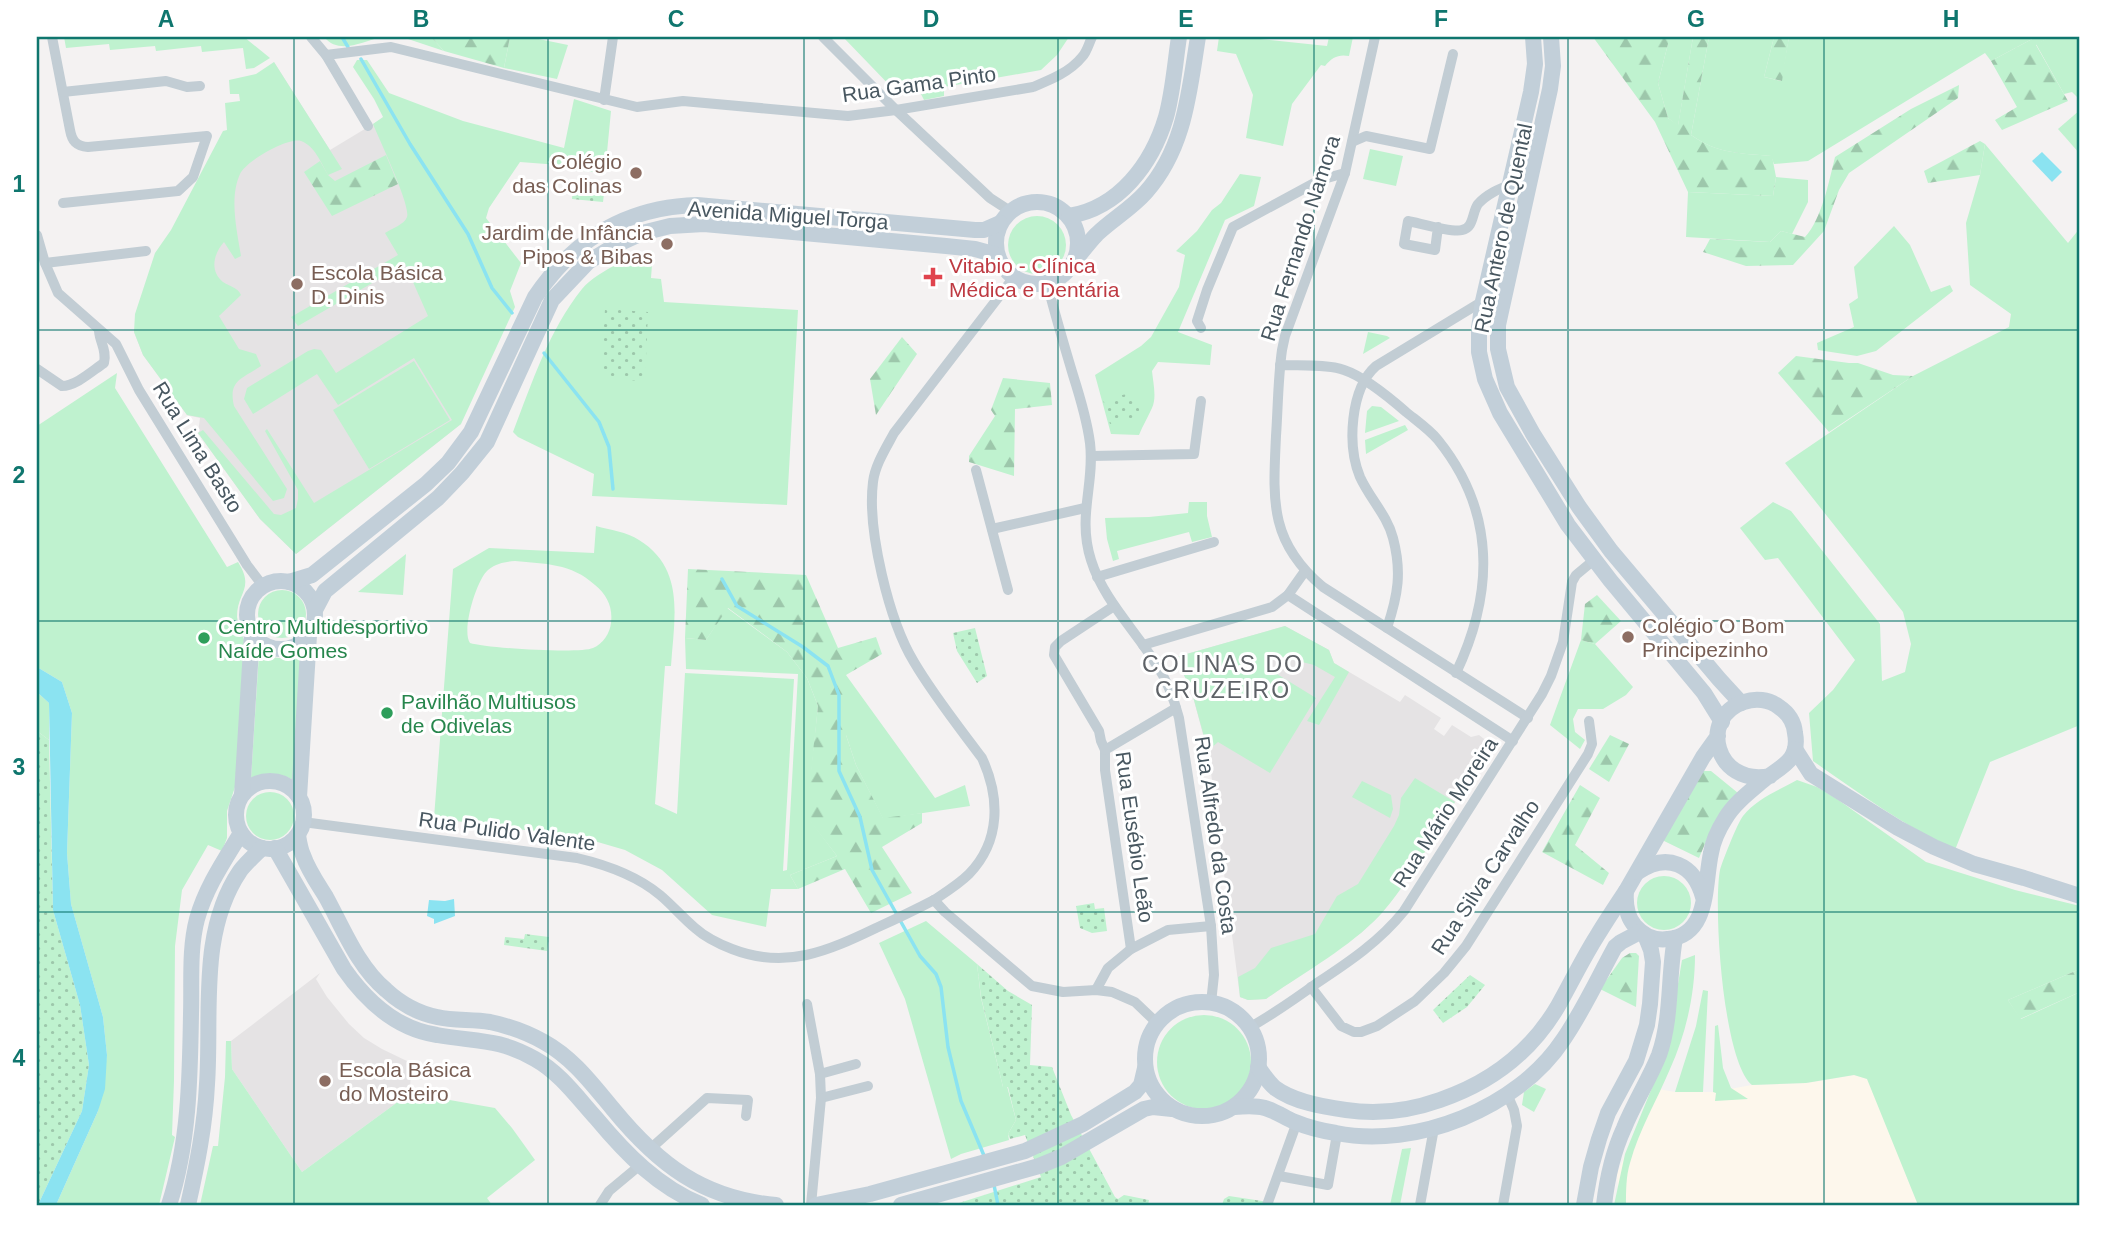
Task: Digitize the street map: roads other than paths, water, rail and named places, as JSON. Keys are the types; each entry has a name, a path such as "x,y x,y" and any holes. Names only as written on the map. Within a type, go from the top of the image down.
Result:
{"main road":[{"path":"1069,216 1085,213 1113,198 1135,177 1148,159 1166,115 1179,37"},
{"path":"1073,262 1077,255 1078,238 1069,216 1056,206 1041,201 1024,203 1005,217 996,239 997,255 1006,270 1026,282 1047,283 1062,275 1096,235 1146,193 1166,166 1182,130 1198,37"},
{"name":"Rua Antero de Quental","path":"1533,37 1534,75 1479,328 1479,352 1489,391 1562,514 1594,560 1704,693 1720,729"},
{"name":"Rua Antero de Quental","path":"1551,37 1553,66 1550,89 1498,325 1501,368 1518,408 1578,507 1600,537 1741,703"},
{"name":"Avenida Miguel Torga","path":"289,582 312,575 426,484 448,463 471,432 535,297 578,247 614,224 654,210 697,205 975,230 984,230 1005,217"},
{"name":"Avenida Miguel Torga","path":"315,610 325,591 438,498 463,473 487,442 552,300 588,262 616,245 656,229 704,224 975,249 997,255"},
{"path":"309,635 293,647 280,649 261,643 252,634 247,621 253,596 263,586 289,582 306,592 312,600 315,610 309,635 299,797 304,814 300,828 303,857 365,968 383,988 414,1009 436,1017 505,1026 545,1043 577,1067 649,1150 668,1165 703,1186 743,1201 776,1205"},
{"path":"252,634 242,795 236,814 238,827 247,840 269,848 284,846 300,828"},
{"path":"1234,1107 1265,1108 1297,1122 1337,1134 1401,1135 1434,1128 1472,1114 1520,1086 1544,1064 1562,1041 1615,947 1642,933 1663,940 1675,938 1689,932 1697,922 1702,911 1710,855 1716,835 1726,816 1746,795 1785,766 1795,749 1794,724 1778,706 1766,701 1754,700 1733,707 1638,872 1596,936 1557,1008 1536,1037 1506,1066 1462,1093 1414,1110 1386,1113 1325,1107 1295,1098 1275,1088 1258,1067"},
{"path":"1720,729 1721,755 1733,770 1751,777 1811,774"},
{"path":"1795,749 1811,774 1934,847 1974,864 2080,896"},
{"path":"242,795 258,783 271,781 284,784 299,797"},
{"path":"169,1205 184,1143 190,1084 192,941 206,894 241,833"},
{"path":"269,848 344,969 375,1006 398,1022 418,1030 434,1035 500,1044 546,1065 572,1088 639,1166 675,1192 702,1205"},
{"path":"188,1205 202,1145 214,937 223,904 241,869 269,848"},
{"path":"1638,872 1658,862 1671,862 1682,866 1692,873 1700,884 1703,897"},
{"path":"1584,1205 1599,1139 1608,1113 1636,1061 1650,1004 1653,962 1651,950 1627,913 1626,891"},
{"path":"1604,1205 1612,1162 1621,1134 1659,1054 1666,1027 1675,938"},
{"path":"816,1205 870,1194 1015,1154 1073,1129 1122,1101 1141,1085 1147,1041 1163,1016 1176,1008 1190,1003 1220,1004 1233,1011 1249,1028 1258,1048 1258,1067 1253,1088 1234,1107 1219,1114 1204,1116 1188,1115 1160,1106 1144,1110 1061,1157 1020,1172 901,1205"},
{"path":"1144,1068 1153,1091 1173,1109"}],"street":[{"path":"52,37 71,137 80,147 206,136 192,177 178,191 63,202"},
{"path":"311,37 326,55 368,126"},
{"path":"604,100 613,37"},
{"path":"823,37 990,198 1005,217"},
{"name":"Rua Gama Pinto","path":"326,55 391,47 637,107 683,101 848,116 1033,87 1069,69 1083,57 1092,37"},
{"name":"Rua Fernando Namora","path":"1375,37 1345,173 1285,336 1280,365 1275,503 1284,538 1297,561 1323,587 1528,718"},
{"path":"1352,142 1366,136 1430,149 1453,54"},
{"path":"63,92 166,81 187,88 200,86"},
{"path":"1200,328 1198,321 1207,290 1233,227 1320,180 1345,173"},
{"path":"1438,227 1458,231 1466,229 1480,202 1494,191 1510,184"},
{"name":"Rua Lima Basto","path":"37,235 58,293 116,344 139,390 247,565 263,586"},
{"path":"45,263 146,251"},
{"path":"1014,277 894,433 873,480 872,512 878,553 901,636 913,661 982,758 995,799 995,822 984,853 967,876 934,900 1032,986 1063,992 1112,992 1135,1002 1157,1023"},
{"name":"Rua Alfredo da Costa","path":"1047,283 1079,394 1091,456 1085,508 1087,545 1097,577 1164,678 1176,708 1182,734 1211,926 1214,975 1211,1003"},
{"path":"1387,628 1395,603 1399,569 1389,524 1361,478 1354,453 1356,401 1363,380 1376,366 1483,301"},
{"path":"37,369 62,386 73,383 104,363 106,355 99,331"},
{"path":"1280,365 1338,368 1363,380 1396,403 1437,439 1465,484 1476,512 1483,545 1484,581 1478,614 1456,673"},
{"path":"1091,456 1194,454 1201,401"},
{"path":"976,470 1007,590"},
{"path":"992,529 1085,508"},
{"path":"1097,577 1214,542"},
{"name":"Rua Mário Moreira","path":"1249,1028 1366,949 1394,924 1528,718 1552,676 1567,622 1572,582 1576,575 1594,560"},
{"path":"1143,645 1272,607 1288,595 1305,571"},
{"path":"1288,595 1513,741"},
{"name":"Rua Eusébio Leão","path":"1114,606 1061,641 1054,652 1055,659 1095,722 1105,750 1105,770 1131,949"},
{"path":"1105,750 1176,708"},
{"name":"Rua Silva Carvalho","path":"1311,987 1341,1026 1354,1032 1367,1030 1393,1017 1432,986 1466,946 1588,754 1592,744 1590,721"},
{"name":"Rua Pulido Valente","path":"300,828 539,852 599,863 644,883 708,937 731,949 778,959 800,957 835,948 934,900"},
{"path":"1096,990 1108,968 1131,949 1168,930 1211,926"},
{"path":"807,1004 820,1074 821,1098 811,1205"},
{"path":"820,1074 856,1064"},
{"path":"821,1098 868,1086"},
{"path":"1503,1205 1517,1126 1507,1094"},
{"path":"649,1150 707,1098 748,1100 746,1116"},
{"path":"1267,1205 1297,1122"},
{"path":"1419,1205 1434,1128"},
{"path":"1279,1176 1328,1185 1337,1134"},
{"path":"600,1205 609,1191 639,1166"}],"water":[{"path":"2042,152 2062,172 2052,182 2032,161"},
{"path":"37,667 62,682 72,713 67,853 71,904 103,1017 107,1055 105,1089 98,1111 56,1205 38,1205 82,1111 89,1065 80,1005 53,910 49,703 37,692"},
{"path":"454,899 455,916 434,924 434,919 427,916 429,900"}],"waterway":[{"path":"342,37 348,47"},
{"path":"361,59 410,144 468,234 492,288 512,313"},
{"path":"544,353 599,422 609,447 613,489"},
{"path":"722,579 737,606 803,647 828,666 839,695 839,771 860,817 872,870 920,956 936,974 941,987 948,1047 961,1101 985,1158"},
{"path":"994,1185 998,1205"}],"place":[{"name":"Colégio das Colinas","path":"636,173"},
{"name":"Jardim de Infância Pipos & Bibas","path":"667,244"},
{"name":"Vitabio - Clínica Médica e Dentária","path":"933,277"},
{"name":"Escola Básica D. Dinis","path":"297,284"},
{"name":"Colégio O Bom Principezinho","path":"1628,637"},
{"name":"Centro Multidesportivo Naíde Gomes","path":"204,638"},
{"name":"Pavilhão Multiusos de Odivelas","path":"387,713"},
{"name":"Escola Básica do Mosteiro","path":"325,1081"}],"district":[{"name":"COLINAS DO CRUZEIRO","path":"1223,677"}]}
